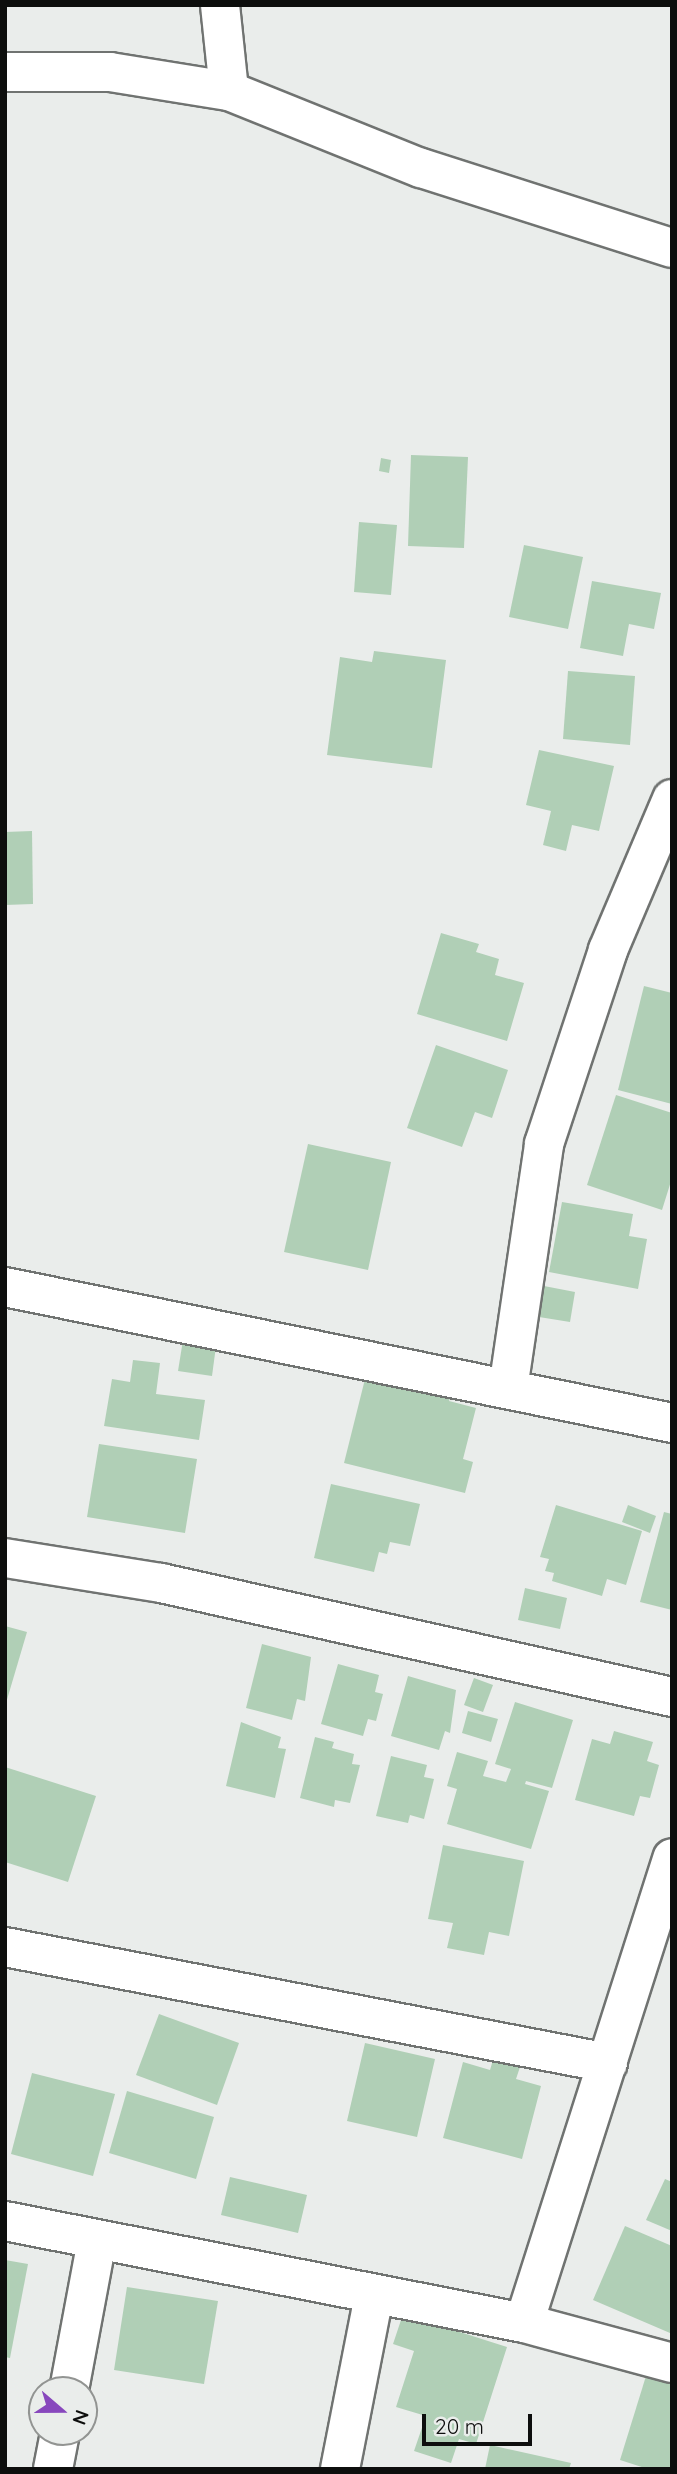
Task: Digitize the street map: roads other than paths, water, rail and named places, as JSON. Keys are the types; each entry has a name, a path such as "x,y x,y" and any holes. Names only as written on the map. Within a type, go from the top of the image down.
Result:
{"street":[{"path":"220,5 229,91"},
{"path":"5,72 110,72 229,91 421,168 578,222 672,248"},
{"path":"508,1389 544,1144 608,950 672,800"},
{"path":"5,1287 672,1423"},
{"path":"5,1558 161,1583 672,1697"},
{"path":"524,2323 672,1858"},
{"path":"5,1947 608,2063"},
{"path":"5,2221 524,2323 672,2363"},
{"path":"71,2376 97,2241"},
{"path":"340,2469 374,2295"},
{"path":"53,2469 57,2446"}]}
